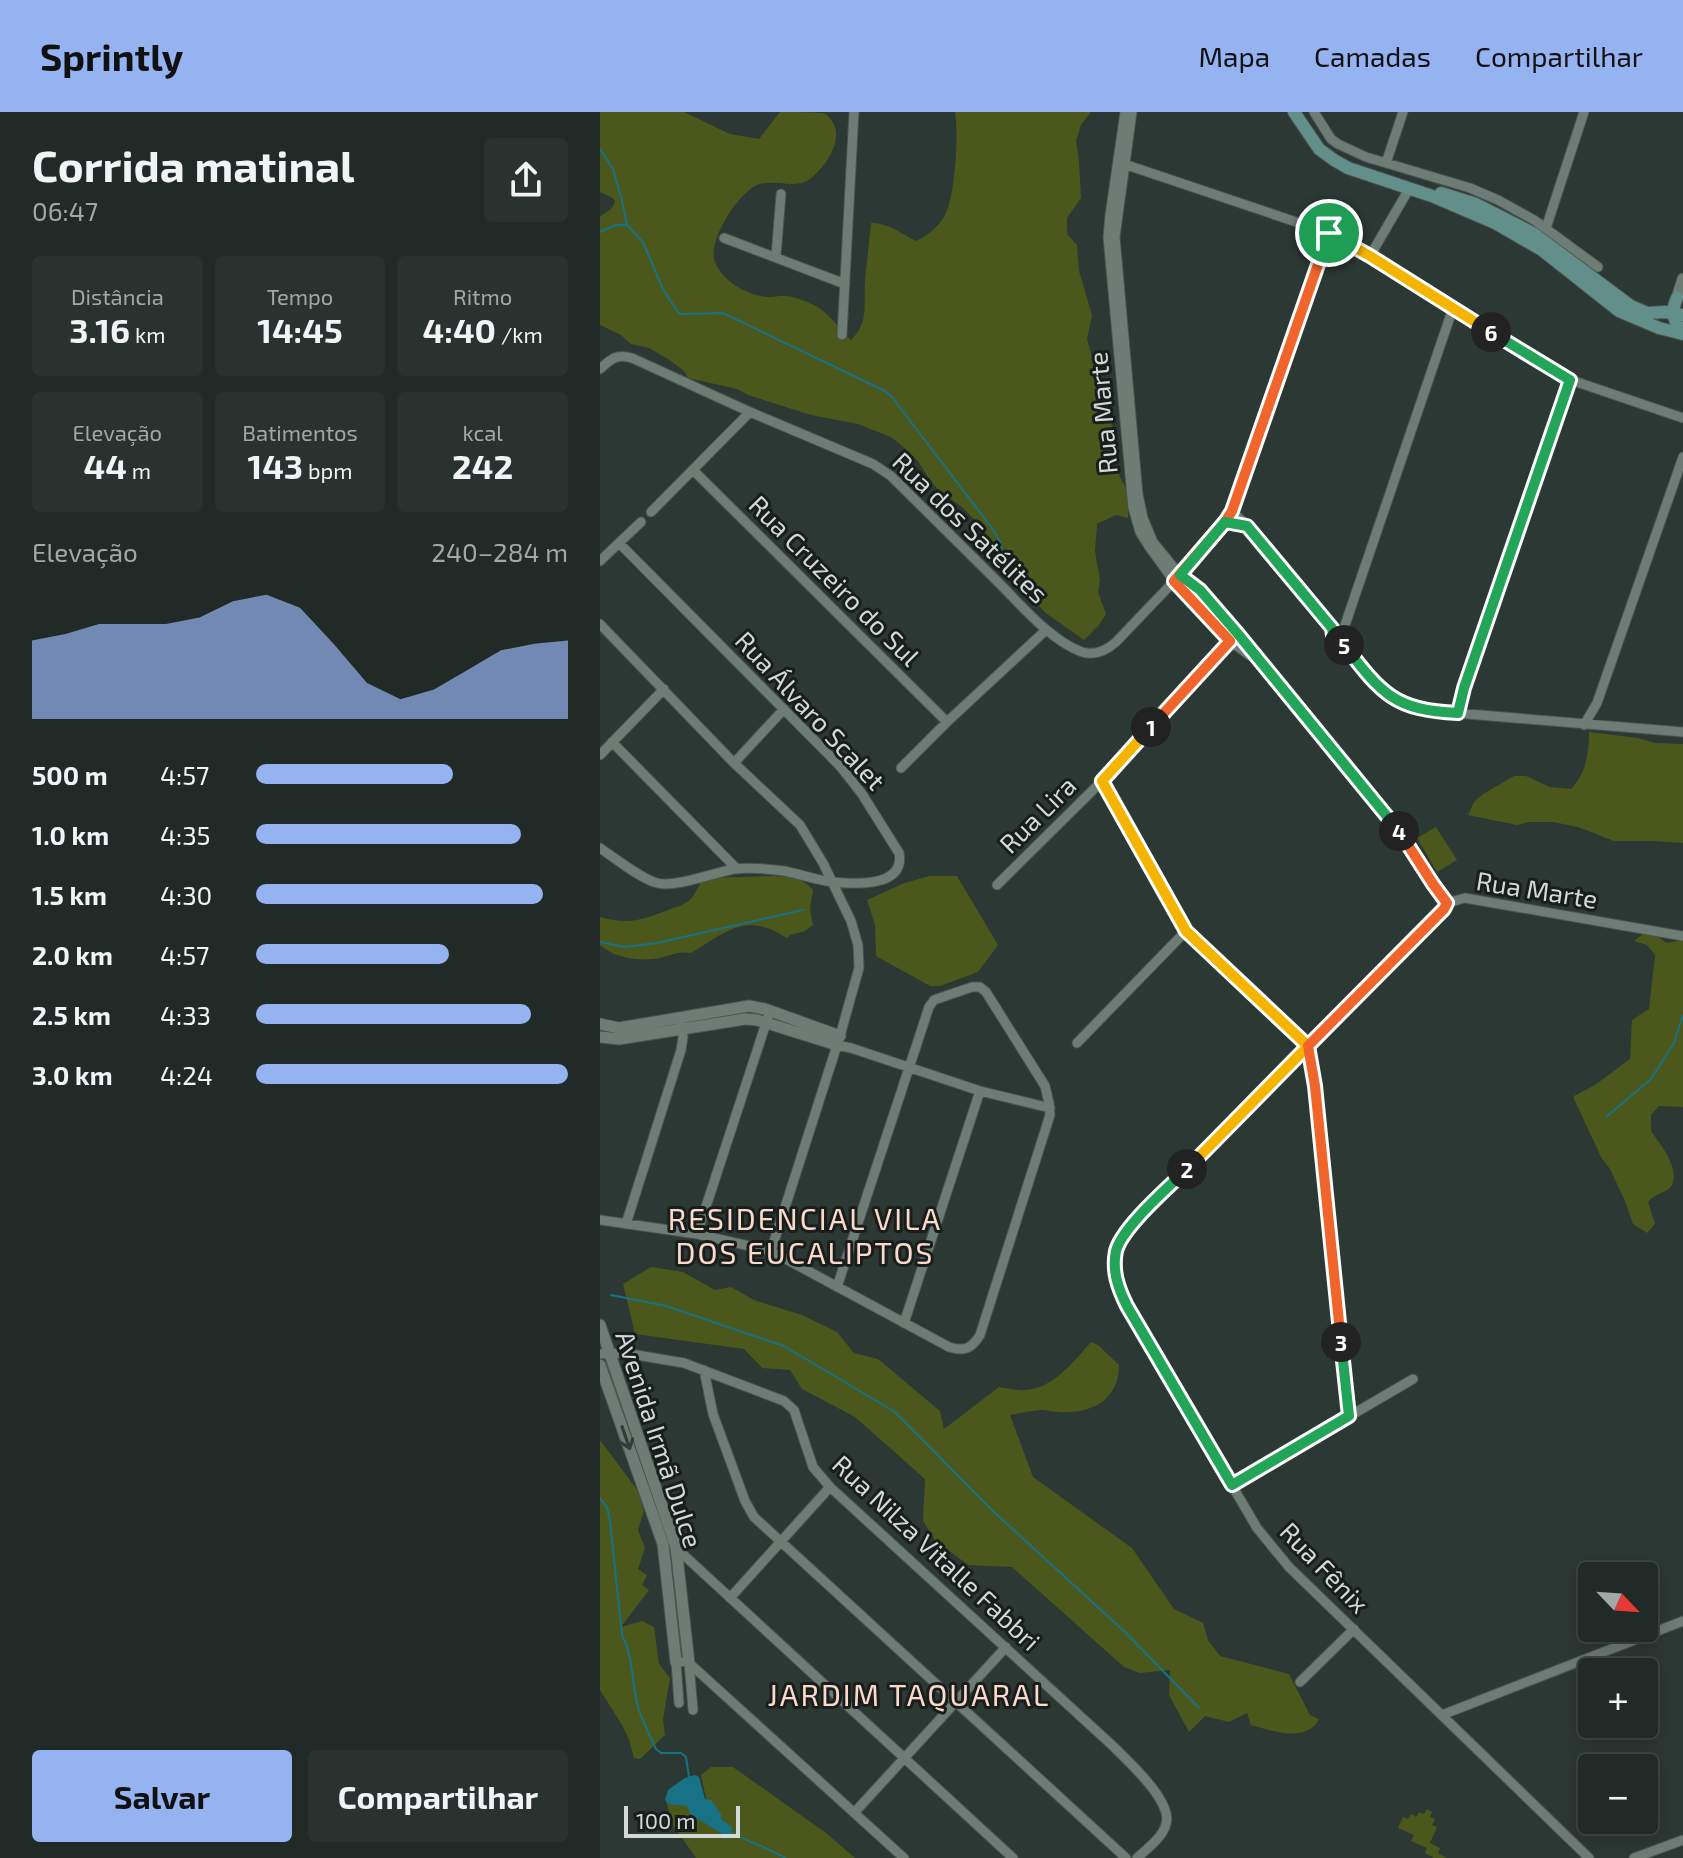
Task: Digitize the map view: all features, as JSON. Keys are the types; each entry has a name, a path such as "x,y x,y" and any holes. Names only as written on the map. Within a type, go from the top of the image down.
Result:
{"main road":[{"path":"1297,112 1319,149 1334,160 1348,168 1432,196 1507,229 1563,265 1619,311 1682,334"},
{"path":"1297,112 1333,154 1363,168 1476,204 1500,215 1546,241 1623,301 1647,313 1679,308 1674,320 1682,334"}],"street":[{"path":"842,335 854,112"},
{"name":"Rua Marte","path":"1125,112 1115,237 1138,494 1153,542 1177,578 1205,614 1260,664 1398,829 1447,903 1465,898 1683,936"},
{"name":"Rua Marte","path":"1122,163 1132,112"},
{"path":"1314,112 1331,139 1366,157 1470,188 1498,200 1546,228 1598,267"},
{"path":"1386,163 1403,112"},
{"path":"1546,228 1584,112"},
{"path":"1122,163 1329,233 1570,380 1683,418"},
{"path":"1370,256 1409,189"},
{"path":"776,256 781,194"},
{"name":"Rua dos Satélites","path":"600,369 614,357 622,355 632,358 873,464 891,476 1046,630 1082,652 1101,652 1116,642 1177,578 1232,511 1329,233"},
{"path":"724,238 845,284"},
{"path":"1679,308 1683,279"},
{"path":"1338,631 1453,308"},
{"path":"1458,713 1570,380"},
{"path":"651,512 750,412"},
{"path":"1584,725 1597,703 1683,457"},
{"name":"Rua Cruzeiro do Sul","path":"693,470 947,722"},
{"path":"1232,511 1338,631 1370,678 1405,705 1436,712 1683,732"},
{"path":"600,561 641,522"},
{"path":"1225,522 1247,526"},
{"name":"Rua Álvaro Scalet","path":"619,543 840,766 862,794 899,853 898,867 889,878 872,883 831,882"},
{"name":"Rua Marte","path":"1177,578 1200,590 1234,638"},
{"path":"1205,614 1213,605"},
{"path":"600,624 734,763 800,825 823,863 856,935 859,968 771,1251"},
{"path":"901,768 1046,630"},
{"name":"Rua Lira","path":"997,885 1102,781 1234,638"},
{"path":"600,755 664,689"},
{"path":"734,763 784,709"},
{"path":"612,742 737,869"},
{"path":"1102,781 1186,931 1308,1046 1315,1086 1349,1416"},
{"path":"600,848 661,884 737,869 781,871 831,882"},
{"name":"Rua Fênix","path":"1447,903 1136,1220 1119,1243 1114,1268 1121,1294 1257,1528 1278,1555 1589,1858"},
{"path":"1077,1043 1186,931"},
{"path":"600,1220 697,1234 771,1251 837,1287 949,1347 958,1350 973,1346 980,1335 1047,1126 1050,1108 1045,1086 983,989 972,987 932,1002 837,1287"},
{"path":"602,1035 619,1028 681,1023 749,1006 851,1048 980,1091 1050,1108"},
{"path":"697,1234 768,1016"},
{"path":"626,1224 681,1050 681,1023"},
{"path":"904,1323 980,1091"},
{"name":"Avenida Irmã Dulce","path":"600,1325 604,1353 670,1548 682,1662 693,1710"},
{"path":"604,1353 651,1356 704,1370 713,1414 745,1501 754,1517 1126,1858"},
{"name":"Avenida Irmã Dulce","path":"600,1365 670,1548"},
{"name":"Rua Nilza Vitalle Fabbri","path":"704,1370 791,1406 813,1467 830,1487 1114,1747 1141,1776 1164,1805 1167,1823 1161,1834 1137,1858"},
{"path":"1232,1485 1413,1379"},
{"path":"730,1598 830,1487"},
{"path":"670,1548 730,1598 1013,1858"},
{"path":"1442,1715 1683,1621"},
{"path":"1300,1682 1354,1629"},
{"path":"854,1813 1006,1647"},
{"path":"682,1662 904,1858"},
{"name":"Avenida Irmã Dulce","path":"679,1703 682,1662"},
{"path":"1634,1858 1683,1840"}],"green space":[{"path":"600,112 684,112 730,134 759,139 780,112 823,113 828,116 836,136 832,153 822,168 810,179 798,184 764,183 749,190 726,219 714,253 719,269 737,287 761,296 791,297 813,304 825,312 851,340 863,319 871,223 889,226 916,241 932,231 944,217 951,196 955,166 955,112 1091,112 1081,125 1076,141 1081,198 1067,218 1067,234 1077,245 1079,271 1092,315 1087,339 1113,430 1112,462 1129,494 1128,518 1116,515 1097,524 1098,592 1106,614 1084,640 1047,614 1004,573 991,565 986,533 979,524 939,490 918,461 891,437 858,424 811,415 737,389 688,378 671,361 649,348 631,344 621,335 600,325 600,216 615,201 600,192"},
{"path":"1589,732 1655,743 1683,744 1683,843 1614,841 1578,827 1553,822 1517,825 1468,815 1474,802 1483,794 1514,776 1526,776 1550,787 1571,789 1586,762"},
{"path":"1436,827 1457,860 1437,872 1417,838"},
{"path":"929,876 957,876 998,945 978,972 940,986 930,986 876,956 875,925 867,900"},
{"path":"705,878 796,878 813,890 810,909 813,925 805,931 787,938 766,928 744,926 726,932 691,953 654,959 625,957 611,953 600,945 600,917 635,920 677,907 691,899"},
{"path":"1648,930 1667,943 1683,940 1683,1107 1659,1106 1651,1115 1651,1131 1669,1159 1674,1174 1670,1188 1648,1202 1655,1224 1647,1233 1633,1224 1574,1096 1630,1059 1632,1020 1649,1009 1655,955 1647,945 1634,941"},
{"path":"651,1267 683,1272 715,1290 731,1287 754,1300 802,1315 837,1332 854,1353 878,1359 940,1411 944,1429 999,1387 1022,1390 1045,1385 1062,1373 1091,1342 1098,1345 1119,1365 1118,1377 1109,1396 1082,1410 1041,1410 1010,1415 1033,1477 1132,1548 1174,1609 1203,1623 1208,1640 1220,1656 1289,1674 1310,1715 1319,1719 1306,1731 1288,1733 1251,1725 1247,1713 1229,1722 1205,1716 1189,1732 1169,1695 1170,1670 1140,1673 1124,1667 1012,1567 968,1565 935,1540 923,1521 925,1479 855,1417 802,1389 790,1370 762,1368 744,1349 635,1334 623,1284"},
{"path":"600,1440 638,1491 644,1511 638,1530 645,1548 638,1569 647,1575 642,1585 649,1590 621,1627 642,1621 654,1627 659,1664 670,1678 663,1719 665,1735 640,1759 634,1758 622,1725 600,1690"},
{"path":"711,1767 733,1767 826,1833 855,1858 696,1858 673,1825 665,1798 709,1813 701,1775"},
{"path":"1427,1809 1432,1812 1430,1817 1435,1819 1432,1825 1437,1827 1430,1843 1440,1848 1438,1853 1447,1858 1434,1858 1425,1853 1427,1848 1411,1841 1414,1835 1398,1828 1403,1817 1408,1819 1411,1814 1416,1817"}],"water":[{"path":"695,1775 699,1777 705,1799 711,1800 721,1819 732,1827 730,1838 724,1839 720,1832 692,1817 687,1806 669,1804 665,1800 668,1790"}],"waterway":[{"path":"600,149 613,169 627,225 643,242 663,289 679,314 723,313 885,391 994,531 1001,544 1002,563"},
{"path":"600,232 616,225 626,225"},
{"path":"600,942 624,947 657,943 803,910"},
{"path":"1606,1117 1651,1079 1674,1043 1683,1015"},
{"path":"611,1295 666,1306 784,1346 895,1412 993,1511 1125,1632 1199,1708"},
{"path":"600,1498 607,1507 610,1521 622,1635 639,1709 656,1749 661,1753 681,1753 686,1757 689,1777"},
{"path":"730,1832 785,1858"}],"district":[{"name":"RESIDENCIAL VILA DOS EUCALIPTOS","path":"805,1235"},
{"name":"JARDIM TAQUARAL","path":"909,1694"}],"route":[{"path":"1329,233 1232,511 1174,581 1230,641 1102,781 1186,931 1308,1046 1136,1220 1116,1251 1114,1268 1121,1294 1232,1485 1349,1416 1315,1086 1308,1046 1447,903 1398,829 1238,634 1200,590 1180,575 1225,522 1247,526 1332,628 1333,635 1388,694 1420,710 1458,713 1570,380 1329,233"}]}
